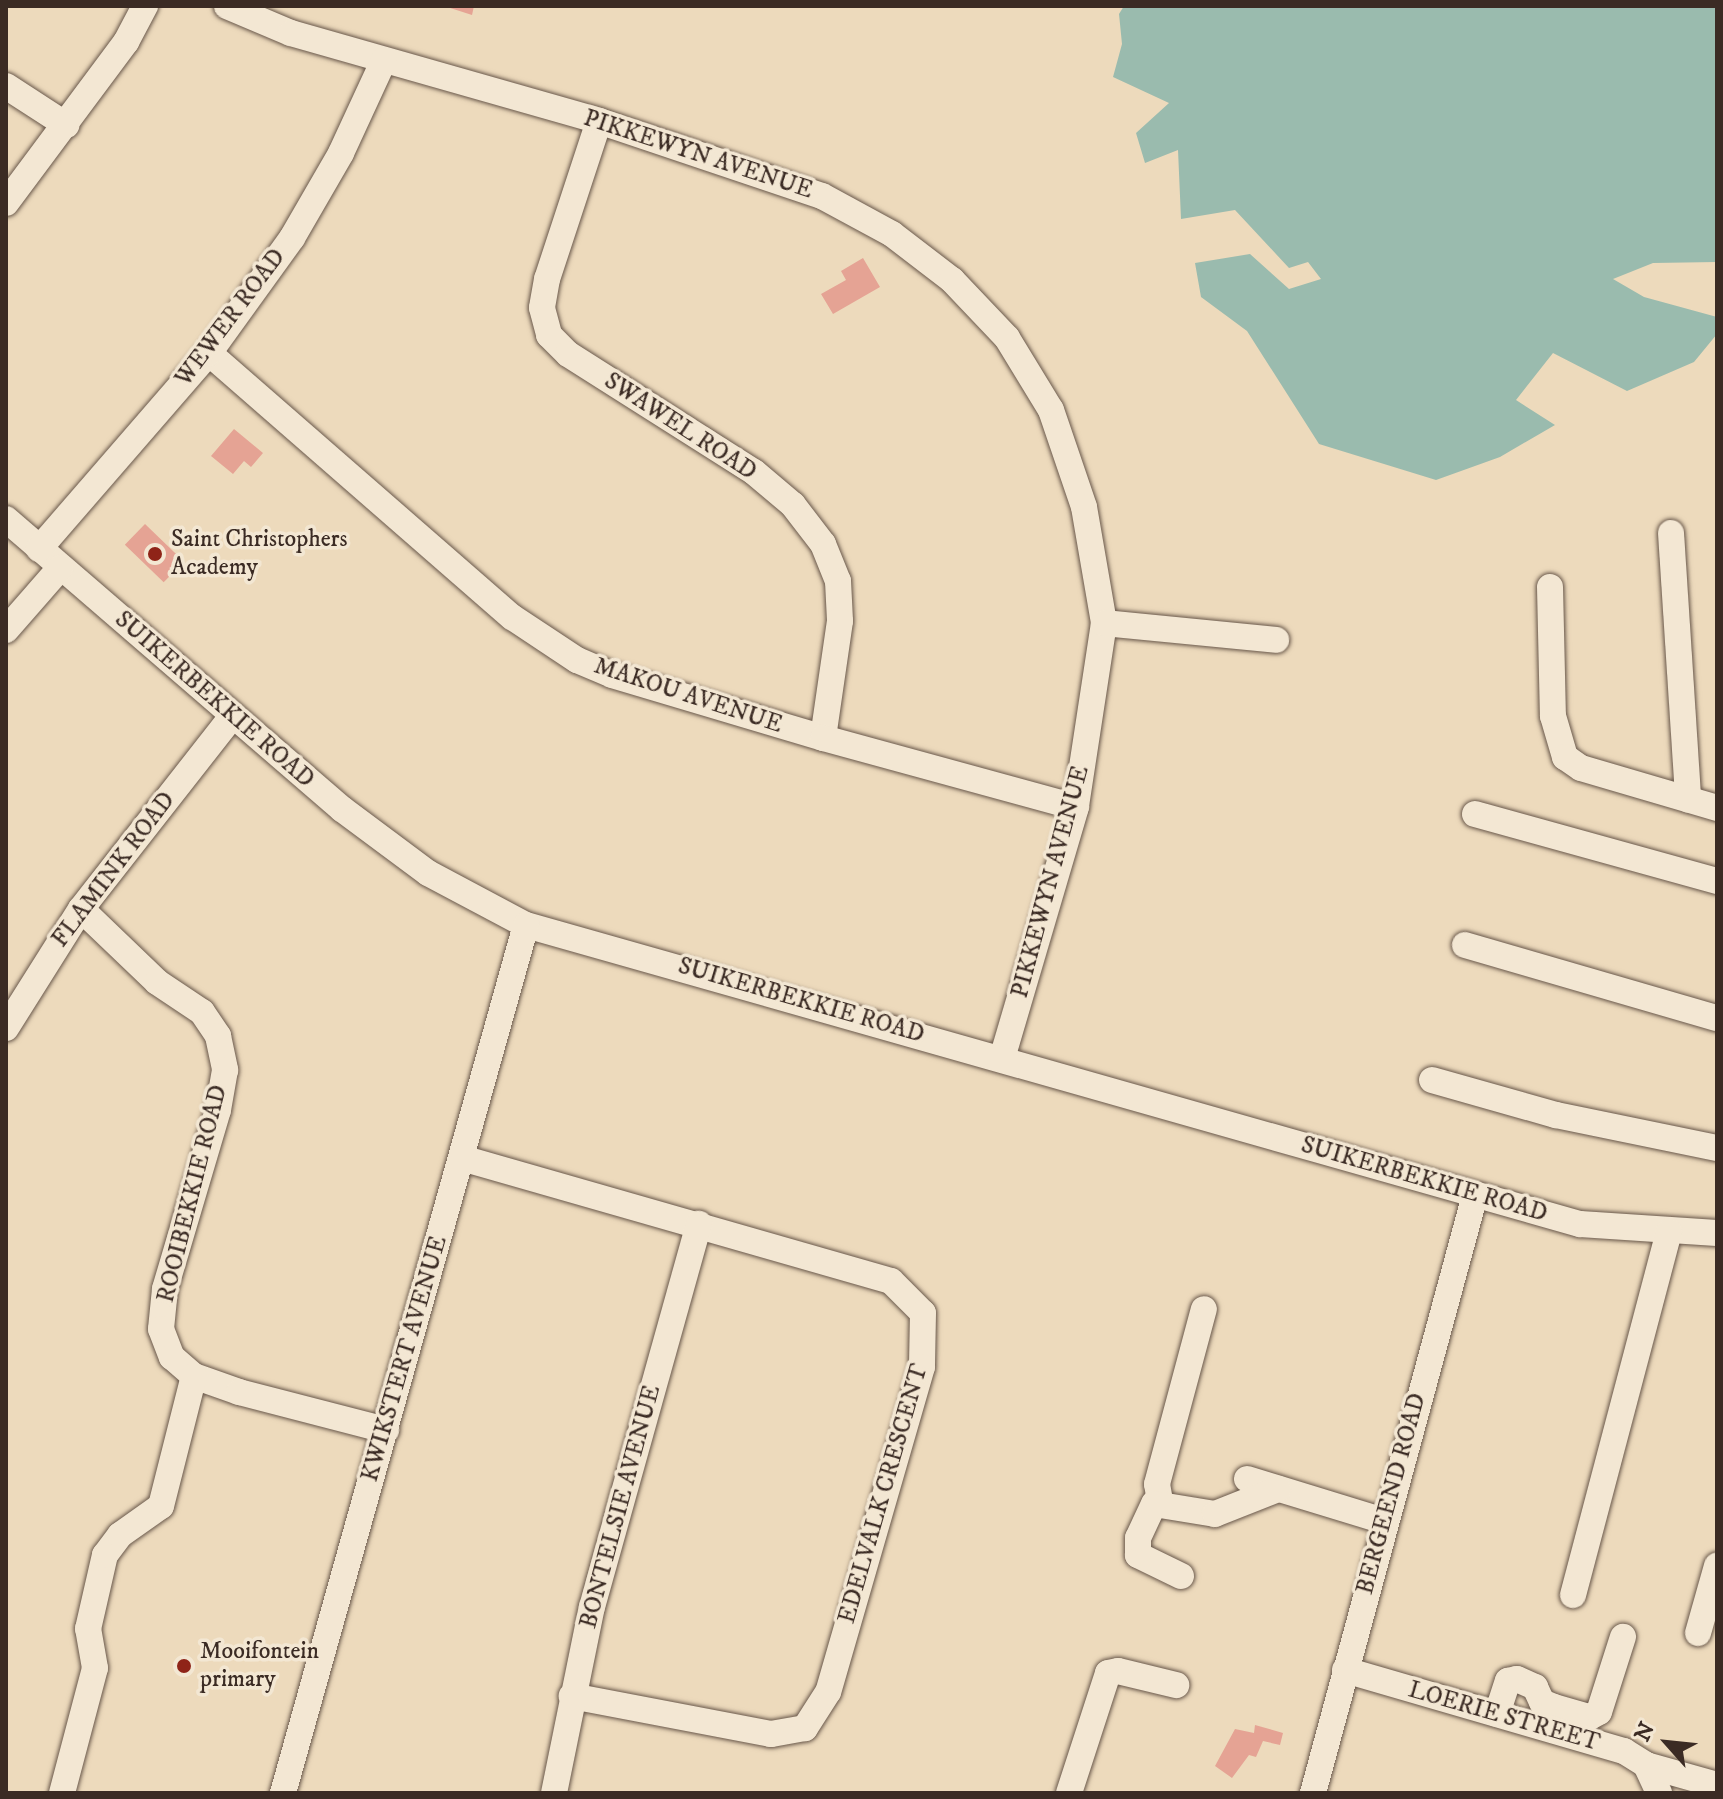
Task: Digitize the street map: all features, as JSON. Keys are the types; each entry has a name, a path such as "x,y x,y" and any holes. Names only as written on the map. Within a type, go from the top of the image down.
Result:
{"street":[{"path":"6,203 66,125 145,6"},
{"name":"PIKKEWYN AVENUE","path":"227,6 291,33 599,121 822,196 892,234 952,280 1007,338 1051,410 1084,507 1104,623 1076,807 1002,1058"},
{"name":"WEWER ROAD","path":"39,549 209,353 292,238 341,153 384,60"},
{"path":"6,86 66,125"},
{"name":"SWAWEL ROAD","path":"599,121 547,279 542,308 549,335 568,354 754,472 793,505 823,544 838,581 840,621 823,738"},
{"name":"MAKOU AVENUE","path":"209,353 512,617 567,654 612,675 823,738 1076,807"},
{"name":"SUIKERBEKKIE ROAD","path":"6,519 231,718 428,873 526,925 1580,1224 1717,1233"},
{"path":"1671,533 1688,799"},
{"path":"6,630 60,568"},
{"path":"1550,587 1553,716 1565,757 1581,768 1717,808"},
{"path":"1104,623 1276,640"},
{"name":"FLAMINK ROAD","path":"6,1028 81,909 231,718"},
{"path":"1475,814 1717,881"},
{"name":"ROOIBEKKIE ROAD","path":"81,909 157,982 202,1012 218,1036 225,1070 218,1110 165,1289 161,1329 172,1357 194,1376"},
{"name":"KWIKSTERT AVENUE","path":"283,1793 526,925"},
{"path":"1465,945 1717,1018"},
{"path":"1432,1080 1556,1115 1717,1148"},
{"name":"EDELVALK CRESCENT","path":"462,1158 891,1281 923,1313 922,1367 828,1692 805,1728 771,1734 572,1696"},
{"name":"BERGEEND ROAD","path":"1313,1793 1384,1521 1475,1195"},
{"name":"BONTELSIE AVENUE","path":"554,1793 572,1696 699,1224"},
{"path":"1573,1595 1669,1231"},
{"path":"1181,1576 1138,1555 1145,1515 1160,1501 1161,1465 1204,1309"},
{"path":"62,1793 95,1668 88,1629 105,1555 120,1535 161,1506 194,1376 386,1430"},
{"path":"1247,1479 1384,1521"},
{"path":"1160,1501 1215,1514 1278,1489"},
{"path":"1698,1633 1717,1566"},
{"path":"1497,1714 1508,1681 1517,1679 1535,1687 1542,1702 1554,1707 1590,1717 1599,1712 1623,1637"},
{"name":"LOERIE STREET","path":"1345,1670 1624,1751 1653,1779 1717,1785"},
{"path":"1069,1793 1108,1673 1118,1671 1176,1685"}],"shaded area":[{"path":"1124,6 1717,6 1717,262 1653,263 1613,279 1644,297 1717,317 1717,334 1694,362 1627,391 1553,353 1516,400 1555,425 1500,457 1436,480 1319,444 1247,331 1201,297 1195,263 1250,254 1289,289 1321,279 1308,262 1289,268 1235,210 1181,219 1178,150 1145,163 1136,133 1169,103 1113,77 1122,44 1119,14"}],"building":[{"path":"444,6 474,6 472,15"},
{"path":"863,258 880,287 833,314 821,294 846,280 841,271"},
{"path":"234,429 263,453 251,467 244,461 233,474 211,456"},
{"name":"Saint Christophers Academy","path":"145,524 184,562 164,582 125,545"},
{"path":"1255,1725 1283,1733 1280,1745 1263,1741 1256,1757 1249,1755 1232,1778 1215,1766 1235,1729 1254,1733"}],"place":[{"name":"Saint Christophers Academy","path":"155,554"},
{"name":"Mooifontein primary","path":"184,1666"}]}
